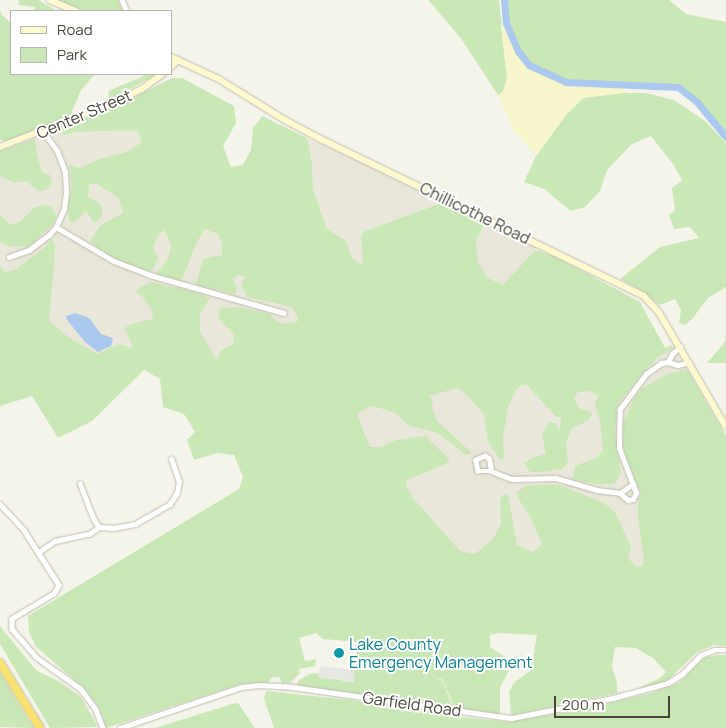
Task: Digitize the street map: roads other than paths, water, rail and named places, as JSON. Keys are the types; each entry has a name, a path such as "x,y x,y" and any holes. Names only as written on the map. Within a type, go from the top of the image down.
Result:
{"highway":[{"path":"0,663 40,728"}],"main road":[{"path":"50,0 74,10"},
{"name":"Chillicothe Road","path":"172,57 219,79 285,120 314,135 638,292 658,312 726,426"},
{"path":"172,66 178,60"},
{"name":"Center Street","path":"0,147 43,132 132,95 162,75"}],"street":[{"path":"9,257 36,246 56,227 64,209 66,192 65,172 57,151 43,132"},
{"path":"56,227 114,261 150,276 284,313"},
{"path":"668,362 672,354 680,347"},
{"path":"491,471 512,479 556,478 597,490 620,493 628,500 633,499 636,493 619,448 620,409 646,374 661,364 668,362 678,365 689,362"},
{"path":"39,552 55,541 87,535 99,526 118,528 135,524 170,504 177,493 179,482 171,459"},
{"path":"80,483 94,519 99,526"},
{"path":"620,493 633,484"},
{"path":"0,504 22,528 58,581 58,590 12,619 11,626 36,657 81,689 96,710 103,728"},
{"name":"Garfield Road","path":"120,728 241,687 260,685 293,687 512,718 613,698 668,683 682,675 701,655 714,650 726,650"}],"water":[{"path":"75,313 89,318 101,334 113,338 111,346 98,352 85,342 67,320 66,316"}],"waterway":[{"path":"504,0 506,23 518,51 529,65 566,82 678,87 697,102 726,137"}],"place":[{"name":"Lake County Emergency Management","path":"339,653"}]}
